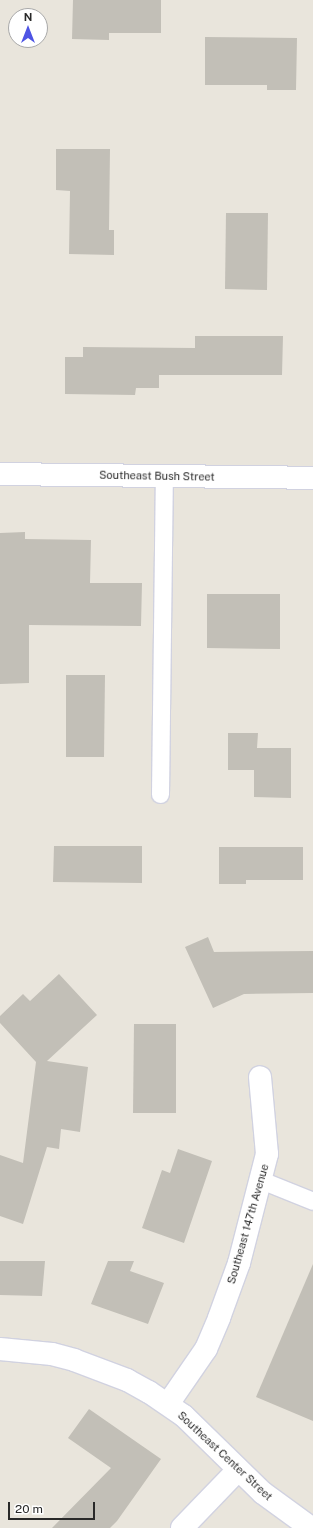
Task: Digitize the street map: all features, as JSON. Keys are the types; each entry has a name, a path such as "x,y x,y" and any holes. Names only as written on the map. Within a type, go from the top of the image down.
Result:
{"street":[{"name":"Southeast Bush Street","path":"0,474 313,478"},
{"name":"Southeast 147th Avenue","path":"168,1404 206,1349 239,1263 267,1154 260,1077"},
{"name":"Southeast Center Street","path":"0,1349 52,1354 74,1360 127,1380 168,1404 202,1433 263,1493 311,1528"},
{"path":"182,1528 238,1470"}],"lane":[{"path":"160,794 164,476"},
{"path":"261,1180 313,1201"}],"building":[{"path":"73,0 161,0 161,33 109,33 109,40 72,39"},
{"path":"205,37 297,38 296,90 267,90 267,85 205,85"},
{"path":"56,149 110,149 109,230 114,230 114,255 69,254 70,191 56,190"},
{"path":"226,213 268,213 267,290 225,289"},
{"path":"195,336 283,336 282,375 159,375 159,388 136,388 135,395 65,394 65,357 83,357 83,347 195,348"},
{"path":"25,532 25,539 91,540 90,583 142,583 141,626 29,625 29,683 0,684 0,533"},
{"path":"207,594 280,594 280,649 207,648"},
{"path":"66,675 105,675 104,757 66,757"},
{"path":"228,733 258,733 257,748 291,748 291,798 254,797 254,770 228,770"},
{"path":"54,846 142,846 142,883 53,882"},
{"path":"219,847 303,847 303,880 246,880 246,884 219,884"},
{"path":"208,937 214,952 313,951 313,993 244,994 213,1008 185,947"},
{"path":"59,974 97,1015 47,1061 88,1067 80,1132 61,1129 59,1149 47,1147 23,1224 0,1216 0,1155 23,1163 36,1062 0,1023 0,1016 23,994 30,1001"},
{"path":"134,1024 176,1024 176,1113 133,1113"},
{"path":"178,1149 212,1161 184,1243 142,1228 162,1170 170,1173"},
{"path":"0,1261 45,1261 42,1296 0,1295"},
{"path":"108,1261 134,1261 130,1271 164,1283 148,1324 91,1304"},
{"path":"313,1264 313,1421 256,1397"},
{"path":"89,1409 161,1459 117,1521 110,1528 52,1528 111,1468 68,1438"}]}
